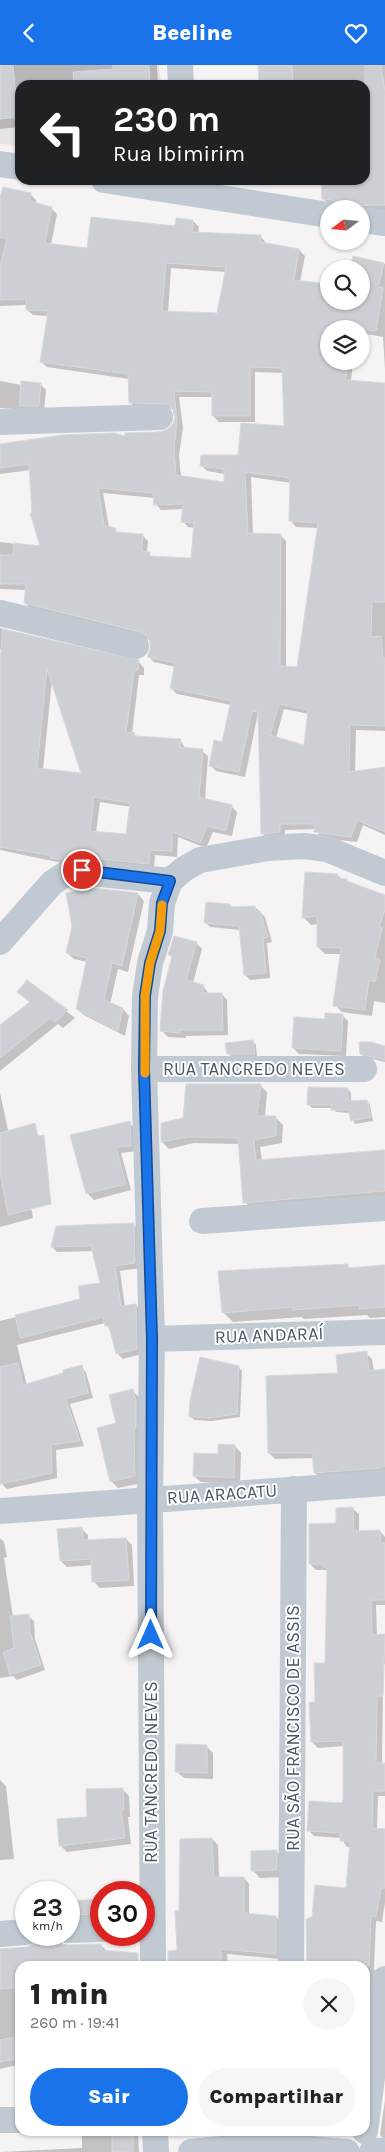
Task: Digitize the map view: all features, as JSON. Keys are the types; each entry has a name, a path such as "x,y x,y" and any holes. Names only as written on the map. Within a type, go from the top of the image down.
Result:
{"street":[{"path":"180,65 181,80"},
{"path":"0,164 15,166"},
{"path":"171,185 320,213"},
{"path":"370,221 385,223"},
{"path":"0,422 160,417"},
{"path":"0,613 136,646"},
{"path":"0,942 52,883 70,871 82,870 172,880 184,869 216,856 268,848 304,846 334,851 385,873"},
{"name":"RUA TANCREDO NEVES","path":"148,1881 152,1339 144,1069 145,996 150,963 160,931 162,903 172,880"},
{"name":"RUA TANCREDO NEVES","path":"144,1069 364,1069"},
{"path":"202,1221 385,1208"},
{"name":"RUA ANDARAÍ","path":"152,1339 385,1332"},
{"name":"RUA ARACATU","path":"0,1511 385,1483"},
{"name":"RUA SÃO FRANCISCO DE ASSIS","path":"291,1961 294,1489"},
{"path":"0,1934 15,1933"},
{"name":"RUA TANCREDO NEVES","path":"150,1946 151,1961"},
{"path":"370,2093 385,1979"},
{"path":"0,2120 15,2120"},
{"path":"155,2136 156,2152"},
{"path":"362,2152 364,2136"},
{"path":"191,2152 262,2145 347,2152"},
{"path":"372,2152 385,2150"}],"shaded area":[{"path":"0,65 159,65 160,80 15,80 15,146 0,144"}],"building":[{"path":"0,65 13,65 15,117 0,119"},
{"path":"113,65 149,65 150,80 74,80 73,72 113,69"},
{"path":"258,65 292,65 293,80 259,80"},
{"path":"365,65 381,65 385,91 385,205 370,205 370,200 322,199 321,185 370,185 370,80 365,80"},
{"path":"3,187 31,193 29,201 52,207 45,243 87,248 91,217 175,226 176,218 193,220 192,232 261,235 261,242 299,249 294,280 320,283 320,310 370,310 370,260 352,260 353,256 384,263 378,287 383,288 376,331 370,330 370,320 320,320 320,370 347,370 346,380 385,383 385,602 372,602 371,637 381,636 383,659 385,658 385,726 350,725 349,772 385,767 385,832 357,820 351,837 314,832 315,824 280,824 280,832 261,834 258,712 252,711 239,772 209,766 214,740 222,742 231,701 170,688 175,663 147,657 150,650 150,642 147,636 140,632 24,603 26,584 0,584 0,555 13,555 14,543 40,546 30,513 32,513 29,464 0,468 0,444 62,435 114,433 125,436 125,433 160,432 168,429 173,424 175,417 173,410 167,404 129,403 128,374 40,362 48,311 26,310 26,299 0,300 0,267 7,239 0,237 0,198","holes":["166,263 226,267 217,313 162,311","250,367 282,368 284,426 241,423 238,455 201,455 200,466 224,469 224,482 176,475 174,448 177,422 174,391 212,392 212,416 250,416","245,472 290,478 289,521 318,523 297,667 280,666 281,534 248,533","98,488 153,493 154,505 183,504 181,522 194,523 191,558 149,556 150,552 142,551 143,534 115,532 116,528 104,525","279,704 308,710 304,745 270,735"]},
{"path":"21,381 41,383 39,406 19,406"},
{"path":"3,629 139,660 138,670 134,670 126,733 134,732 135,736 181,739 180,747 203,749 199,797 232,805 226,831 207,826 200,843 172,832 172,851 150,850 149,864 71,856 61,859 50,858 50,855 0,847 0,661","holes":["47,669 81,773 37,768","94,797 130,803 126,834 90,831"]},
{"path":"305,872 338,874 337,878 347,879 347,881 385,895 385,910 379,927 382,928 375,958 380,960 375,982 369,980 365,1010 333,1006 341,948 317,947 317,916 302,918"},
{"path":"93,888 138,893 122,966 112,963 104,1000 123,1008 118,1031 76,1009 87,958 66,953 72,926 66,893"},
{"path":"206,902 230,904 230,907 255,906 256,911 260,911 268,937 263,938 266,973 244,975 239,926 204,923"},
{"path":"174,936 197,942 186,980 204,985 202,993 222,993 223,1030 180,1030 180,1033 160,1031 163,991 172,956 168,955"},
{"path":"27,980 68,1010 55,1022 50,1018 0,1058 0,1025 30,1002 17,992"},
{"path":"325,1013 343,1014 341,1051 292,1048 294,1017 325,1019"},
{"path":"253,1040 255,1054 227,1054 225,1043"},
{"path":"359,1042 371,1042 385,1046 385,1060 360,1054"},
{"path":"186,1084 261,1084 257,1116 276,1116 276,1136 254,1140 256,1160 385,1150 385,1191 243,1203 238,1138 187,1137 161,1142 161,1123 183,1118"},
{"path":"308,1087 348,1088 348,1101 367,1100 371,1117 351,1121 348,1110 331,1110 332,1105 307,1105"},
{"path":"130,1121 131,1146 116,1147 126,1184 86,1194 70,1135"},
{"path":"35,1123 38,1136 44,1135 51,1204 8,1215 0,1172 0,1133"},
{"path":"134,1223 135,1263 115,1266 121,1306 136,1304 137,1349 116,1354 109,1326 105,1326 103,1317 20,1338 15,1315 80,1299 78,1286 100,1283 91,1246 51,1247 56,1226"},
{"path":"348,1264 348,1268 385,1265 385,1307 359,1309 359,1305 293,1310 293,1307 222,1313 218,1271"},
{"path":"367,1351 369,1371 385,1369 385,1466 314,1473 312,1453 268,1453 266,1376 338,1373 336,1355"},
{"path":"200,1357 239,1366 237,1414 208,1418 189,1417 190,1400"},
{"path":"18,1363 23,1385 82,1365 88,1393 66,1399 80,1441 51,1445 52,1473 0,1484 0,1367"},
{"path":"133,1389 136,1402 136,1428 134,1428 135,1476 110,1482 97,1428 116,1423 109,1395"},
{"path":"218,1444 235,1445 234,1478 193,1476 194,1453 218,1454"},
{"path":"353,1507 354,1531 380,1530 381,1543 385,1543 385,1600 371,1600 372,1635 385,1634 383,1696 377,1696 376,1763 385,1763 385,1791 373,1791 372,1828 385,1829 385,1888 381,1888 376,1917 371,1916 369,1961 307,1961 306,1919 312,1917 315,1885 346,1888 350,1842 340,1841 340,1833 307,1831 309,1801 341,1803 343,1800 343,1741 311,1742 309,1702 315,1702 314,1663 325,1663 327,1567 323,1567 323,1564 309,1564 309,1524 336,1523 336,1508"},
{"path":"82,1527 83,1540 126,1538 129,1580 92,1582 91,1559 60,1561 57,1529"},
{"path":"29,1614 30,1632 41,1665 10,1675 3,1652 14,1648 10,1616"},
{"path":"176,1744 207,1745 207,1773 175,1772"},
{"path":"123,1788 124,1810 121,1810 125,1838 59,1846 57,1819 87,1817 86,1789"},
{"path":"212,1838 214,1877 244,1877 244,1913 276,1916 276,1954 221,1949 221,1961 168,1961 168,1951 177,1950 175,1911 179,1910 180,1839"},
{"path":"277,1850 277,1870 251,1871 251,1851"},
{"path":"80,1900 90,1900 90,1914 80,1915"},
{"path":"90,1944 90,1946 101,1946 102,1950 138,1953 138,1961 15,1961 15,1988 0,1989 0,1949"},
{"path":"15,2037 15,2059 0,2062 0,2040"},
{"path":"112,2136 133,2136 133,2152 112,2152"}],"slow traffic":[{"path":"145,1073 145,996 150,963 160,931 162,905"}],"route":[{"path":"82,870 170,881 162,903 160,931 150,963 145,996 144,1069 152,1339 151,1635"}]}
